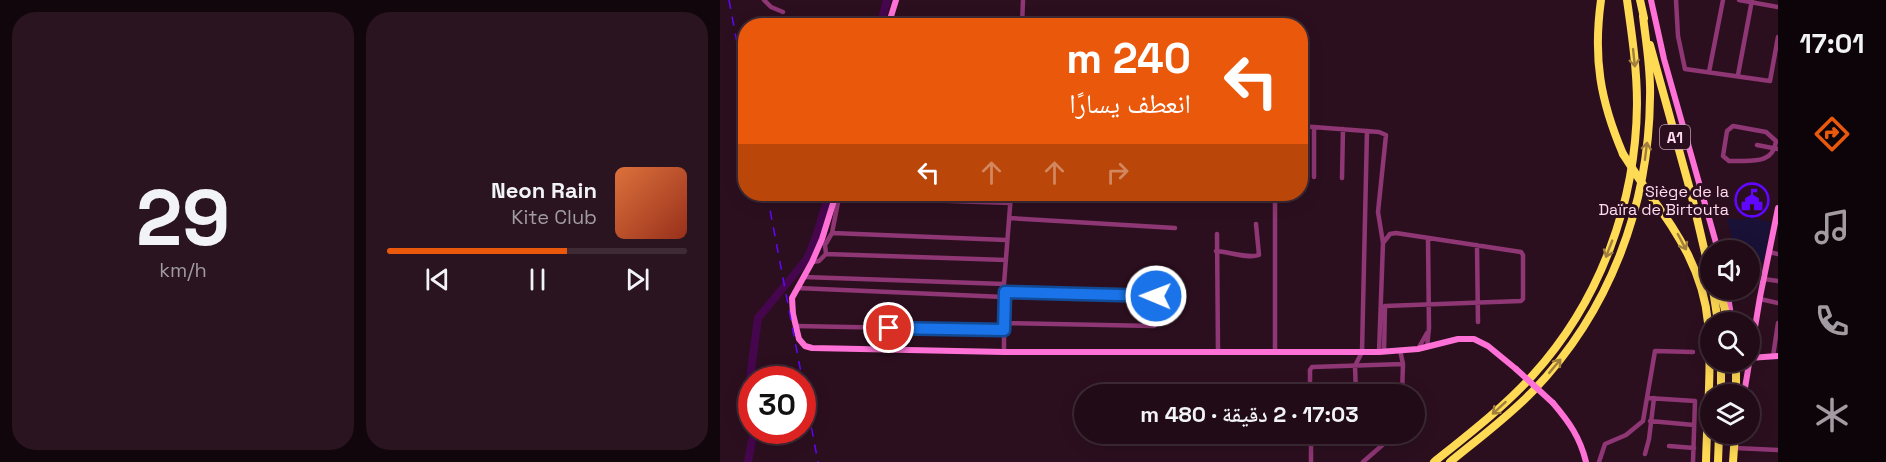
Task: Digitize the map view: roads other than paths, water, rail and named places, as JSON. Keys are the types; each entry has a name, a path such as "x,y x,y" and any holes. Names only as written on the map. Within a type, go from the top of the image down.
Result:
{"highway":[{"path":"1601,0 1597,42 1605,109 1623,154 1685,248 1700,284 1708,322 1706,462"},
{"path":"1434,462 1502,406 1533,375 1577,315 1603,265 1629,186 1636,130 1635,61 1627,0"},
{"name":"A1","path":"1640,0 1703,240"},
{"path":"1450,462 1499,422 1545,378 1566,353 1592,315 1613,275 1634,216 1646,156 1651,95 1643,16"},
{"path":"1699,223 1705,240"},
{"path":"1718,462 1719,444"}],"street":[{"path":"764,0 771,7 783,12"},
{"path":"890,18 896,0"},
{"path":"1022,18 1023,0"},
{"path":"1651,0 1664,59 1715,240"},
{"path":"1676,0 1678,36 1685,69 1770,81 1778,38"},
{"path":"1708,72 1724,0"},
{"path":"1739,0 1778,7"},
{"path":"1738,75 1752,1"},
{"path":"1733,126 1766,132 1776,141 1777,148 1766,159 1729,161 1723,156 1727,131 1733,126"},
{"path":"1308,127 1379,132 1386,135 1378,212 1383,243 1382,352"},
{"path":"1314,127 1314,177"},
{"path":"1342,178 1343,129"},
{"path":"1356,384 1355,366 1362,352 1367,131"},
{"path":"1757,145 1777,148"},
{"path":"835,201 813,262 792,298 799,339 805,346 1004,352 1382,352 1418,349 1458,339 1474,339 1488,346 1553,403 1580,440 1586,462"},
{"path":"826,254 825,244 832,233 836,201"},
{"path":"961,201 1010,203 1004,284 1004,352"},
{"path":"1275,201 1275,352"},
{"path":"1778,208 1776,228 1760,299 1778,303"},
{"path":"1009,218 1175,228"},
{"path":"1216,251 1237,253 1242,256 1259,255 1256,224"},
{"path":"832,233 1006,240"},
{"path":"1382,352 1384,306 1522,300 1523,255 1521,252 1396,233 1390,234 1383,243"},
{"path":"1217,234 1218,352"},
{"path":"1427,347 1429,330 1428,238"},
{"path":"1477,245 1478,322"},
{"path":"1769,252 1778,254"},
{"path":"813,262 819,261 826,254 1006,260"},
{"path":"804,277 1004,284"},
{"path":"1764,279 1778,281"},
{"path":"797,288 1005,295 1156,296"},
{"path":"1004,323 1154,326"},
{"path":"1760,357 1776,356 1778,323"},
{"path":"796,326 1004,330"},
{"path":"1418,349 1429,330"},
{"path":"1400,351 1403,364 1402,384"},
{"path":"1645,454 1649,439 1655,351 1693,352"},
{"path":"1310,384 1312,367 1403,364"},
{"path":"1651,398 1695,401 1693,462"},
{"path":"1599,462 1605,444 1626,435 1643,421 1651,398"},
{"path":"1650,421 1694,425"},
{"path":"1311,444 1311,462"},
{"path":"1363,462 1384,444"},
{"path":"1669,446 1694,448"},
{"path":"1734,456 1778,450"}],"waterway":[{"path":"882,18 887,0"},
{"path":"752,366 758,318 807,259 827,201"},
{"path":"748,462 751,444"}],"railway":[{"path":"729,0 738,48"},
{"path":"768,201 818,462"}],"place":[{"name":"Siège de la Daïra de Birtouta","path":"1752,200"}]}
